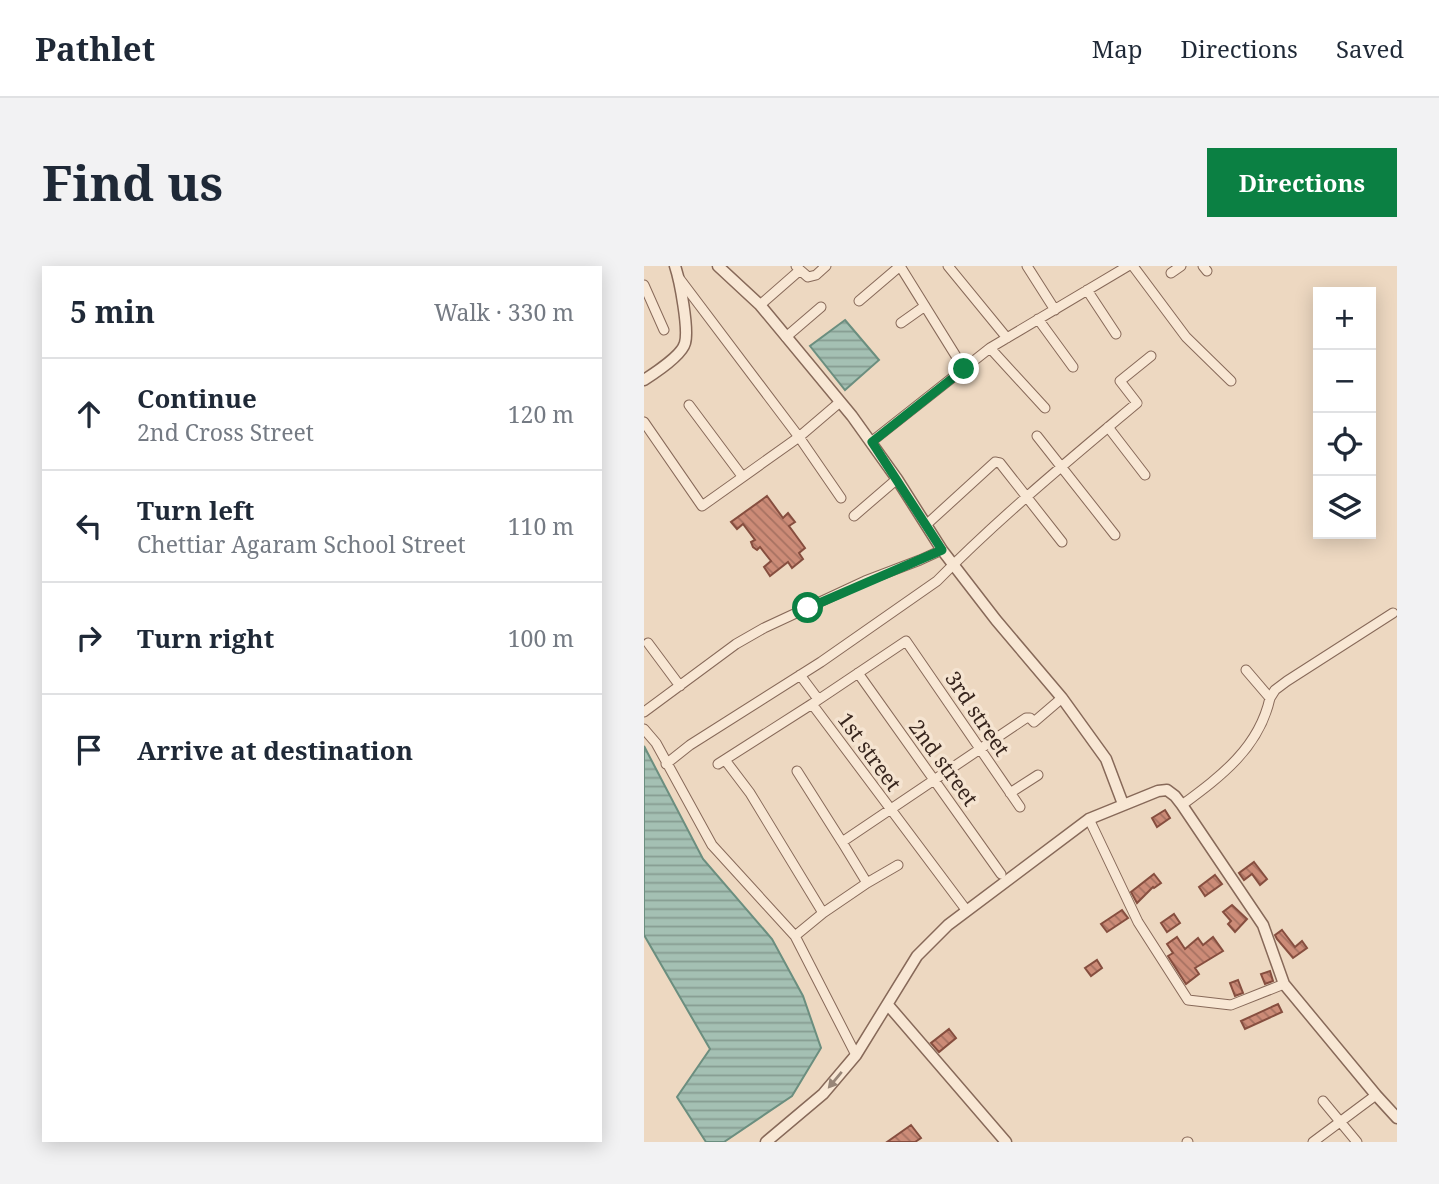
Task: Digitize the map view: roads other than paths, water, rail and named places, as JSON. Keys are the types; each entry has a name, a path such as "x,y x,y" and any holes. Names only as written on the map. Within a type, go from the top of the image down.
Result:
{"street":[{"path":"646,374 680,352 685,342 679,278 675,266"},
{"path":"718,266 760,305 872,442 942,550 1062,698 1106,759 1123,804"},
{"path":"760,305 798,268 808,277 816,275 826,266"},
{"path":"859,301 900,266 964,369"},
{"path":"948,266 1007,338"},
{"path":"1027,266 1055,310"},
{"path":"872,442 990,348 1131,266 1186,337 1231,381"},
{"path":"1171,273 1181,266"},
{"path":"679,278 799,437 841,498"},
{"path":"644,285 664,330"},
{"path":"1087,290 1116,334"},
{"path":"901,323 925,306"},
{"path":"786,337 821,307"},
{"path":"1038,319 1073,367"},
{"path":"990,348 1045,408"},
{"path":"666,764 937,581 1026,496 1137,403 1121,381 1151,356"},
{"path":"644,423 702,506 799,437 840,402"},
{"path":"689,405 742,476"},
{"path":"1108,428 1145,475"},
{"path":"1037,436 1115,536"},
{"path":"926,525 995,462 1000,463 1062,542"},
{"path":"854,516 897,479"},
{"path":"644,712 736,644 764,628 865,581 942,550"},
{"path":"1182,805 1228,770 1247,750 1254,741 1275,690 1394,613"},
{"name":"1st street","path":"906,641 815,702 891,811 967,911"},
{"name":"3rd street","path":"906,641 1020,807"},
{"path":"648,643 680,685"},
{"path":"1245,670 1270,698"},
{"name":"2nd street","path":"858,673 1002,874"},
{"path":"800,675 815,702 722,762 750,793 823,913"},
{"path":"842,842 1026,718 1034,722 1062,698"},
{"path":"644,729 656,743 712,845 795,936 856,1055"},
{"path":"797,771 867,883"},
{"path":"1010,793 1038,775"},
{"path":"766,1142 823,1094 856,1055 917,956 948,925 1089,819 1123,804 1167,790 1182,805 1263,925 1284,984 1397,1118"},
{"path":"1089,819 1138,922 1188,1000 1231,1005 1284,984"},
{"path":"795,936 823,913 898,865"},
{"path":"888,1004 1006,1142"},
{"path":"1313,1142 1376,1095"},
{"path":"1323,1101 1357,1142"}]}
